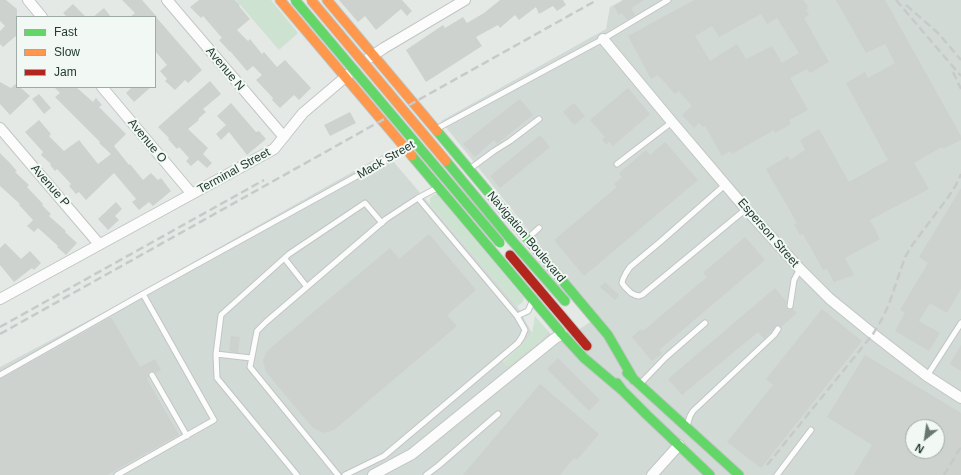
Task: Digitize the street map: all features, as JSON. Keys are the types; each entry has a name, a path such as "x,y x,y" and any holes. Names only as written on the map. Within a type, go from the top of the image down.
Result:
{"main road":[{"path":"280,0 562,334 584,358 623,391"},
{"name":"Navigation Boulevard","path":"295,0 594,354 623,391 710,475"},
{"name":"Navigation Boulevard","path":"311,0 570,308"},
{"path":"327,0 608,335 637,382"},
{"path":"606,350 637,382 687,429 739,475"},
{"path":"679,445 687,429"}],"street":[{"path":"28,0 41,16"},
{"name":"Avenue N","path":"167,0 284,137"},
{"name":"Terminal Street","path":"1,296 274,149 303,113 373,55 465,0"},
{"name":"Esperson Street","path":"602,39 746,209 800,270 830,299 873,334 927,376 961,398"},
{"name":"Avenue O","path":"103,88 192,194"},
{"name":"Avenue P","path":"0,128 99,244"},
{"path":"373,475 412,454 542,348 562,334"},
{"path":"652,475 679,445"}],"lane":[{"name":"Mack Street","path":"0,375 143,294 406,149 435,130 602,39 668,0"},
{"path":"469,170 539,118"},
{"path":"617,164 672,122"},
{"path":"726,184 630,267 622,283 625,287 632,294 639,296 746,209"},
{"path":"338,475 250,367 257,331 382,223 418,198 438,187"},
{"path":"345,475 384,456 518,343 525,330 517,316 418,198"},
{"path":"297,475 216,378 216,354 222,315 289,254 366,203 382,223"},
{"path":"527,239 539,228"},
{"path":"284,259 307,287"},
{"path":"790,306 794,280 800,270"},
{"path":"117,475 214,420 143,294"},
{"path":"517,316 528,311 533,299"},
{"path":"637,382 705,323"},
{"path":"927,376 961,323"},
{"path":"687,429 690,416 693,411 774,335 778,329"},
{"path":"216,354 251,358"},
{"path":"152,375 187,436"},
{"path":"426,475 498,414"},
{"path":"777,475 811,430"}],"shaded area":[{"path":"623,0 961,0 961,475 0,475 0,367 112,308 386,153 517,306 532,333 525,342 503,361 507,366 540,341 548,331 558,343 598,317 441,121 606,29 610,7"}],"green space":[{"path":"236,0 271,0 298,33 279,50"},
{"path":"437,194 524,298 523,302 517,306 430,204 430,198"},
{"path":"535,316 548,331 540,341 507,367 503,362 525,342 532,333"}],"building":[{"path":"0,0 6,0 17,9 16,36 3,47 0,44 0,31 5,26 0,21"},
{"path":"122,0 142,0 157,17 131,16 135,13"},
{"path":"199,0 235,0 250,19 237,30 248,41 250,39 262,54 264,52 277,67 285,60 311,88 299,100 294,95 280,108 256,80 262,75 253,66 247,71 219,40 222,38 203,16 201,18 190,7"},
{"path":"339,0 402,0 412,11 407,16 401,9 376,30 365,16 358,22"},
{"path":"500,0 563,0 566,5 557,11 553,6 539,14 536,7 519,20 515,15 500,28 498,25 476,37 482,46 426,82 406,50 443,25 445,28 463,17 467,23 484,13"},
{"path":"623,0 644,0 631,8 635,15 627,20 622,13 619,15 614,6"},
{"path":"694,0 803,0 808,6 808,9 806,10 809,15 804,18 829,62 810,73 807,69 790,78 808,110 789,120 791,124 775,133 774,130 732,154 730,151 722,156 705,126 703,127 699,123 694,128 682,115 692,106 679,91 675,94 658,75 651,79 628,36","holes":["761,14 767,24 777,18 799,53 782,63 772,46 746,59 737,44 710,61 695,36 712,26 719,37"]},
{"path":"836,0 885,0 961,136 961,140 943,149 942,147 914,163 929,189 870,220 880,239 845,258 854,275 834,282 827,269 823,270 803,234 800,235 794,225 797,223 766,169 788,156 790,160 805,150 800,140 819,129 849,182 888,160 846,83 865,72 868,78 895,63 885,44 866,53"},
{"path":"73,4 85,16 66,16 63,13"},
{"path":"104,8 110,16 94,16"},
{"path":"156,17 202,70 188,83 185,80 175,90 165,81 167,79 160,71 167,65 156,52"},
{"path":"210,81 221,94 203,109 206,112 188,129 208,148 203,154 212,163 207,168 198,160 191,166 186,161 189,158 179,147 177,149 158,127"},
{"path":"0,82 11,88 16,84 16,88 21,88 30,96 10,115 0,104"},
{"path":"55,88 77,88 93,102 96,98 102,105 99,107 126,134 114,146 129,165 130,164 143,180 151,173 158,180 161,178 171,191 153,206 149,202 139,210 132,202 136,199 114,173 86,200 79,192 76,194 69,186 71,184 57,169 55,171 50,165 51,164 41,155 43,152 25,132 39,120 51,134 49,136 64,151 79,140 98,164 111,154 55,97 60,93"},
{"path":"131,88 150,88 134,102 126,93"},
{"path":"628,88 650,114 613,146 609,142 606,145 602,139 605,137 590,120"},
{"path":"39,94 51,108 44,114 32,99"},
{"path":"520,99 533,115 497,144 494,140 475,157 463,144"},
{"path":"231,103 256,132 259,131 266,139 247,155 229,132 221,140 216,134 226,125 217,116"},
{"path":"574,103 585,116 574,125 563,112"},
{"path":"350,112 356,123 330,136 324,125"},
{"path":"540,135 550,147 500,188 490,176"},
{"path":"665,142 698,180 584,276 554,240 617,187 614,184 622,177 619,173 646,150 650,155"},
{"path":"0,153 17,171 15,172 29,185 27,187 51,214 49,216 77,243 66,255 38,228 34,232 27,226 33,220 19,205 20,204 0,186"},
{"path":"961,188 961,289 947,313 930,303 919,321 940,333 929,351 895,331 905,313 900,310 928,263 919,257"},
{"path":"116,202 122,209 115,216 119,220 108,230 98,219"},
{"path":"429,234 476,290 447,315 457,326 334,430 324,433 313,428 266,372 263,361 267,351 390,248 399,259"},
{"path":"745,237 765,260 659,350 662,353 652,361 632,337 641,329 643,331 707,277 703,273"},
{"path":"5,243 21,259 30,251 41,263 34,270 32,268 14,282 0,265 0,248"},
{"path":"605,282 619,295 615,300 600,287"},
{"path":"775,288 787,302 787,309 793,309 797,313 781,327 779,325 776,326 764,339 758,332 682,395 668,379"},
{"path":"822,309 862,341 761,468 727,442 773,385 766,379"},
{"path":"111,317 140,367 155,359 161,370 156,373 154,371 150,371 147,379 179,435 107,475 0,475 0,379"},
{"path":"231,336 240,337 238,353 229,351"},
{"path":"961,345 961,371 950,364"},
{"path":"865,355 961,413 961,475 854,475 872,445 827,417"},
{"path":"558,358 600,400 589,411 547,369"},
{"path":"540,384 599,434 577,460 574,458 560,475 463,475"}],"railway":[{"path":"0,334 597,0"},
{"path":"896,0 961,76"},
{"path":"906,5 938,33 961,60"},
{"path":"953,72 961,89"},
{"path":"767,465 873,334 889,304 905,257 949,196 961,174"},
{"path":"0,327 264,180"},
{"path":"944,475 961,447"}],"traffic: fast":[{"path":"295,0 500,243"},
{"path":"437,131 608,335 634,380"},
{"path":"412,156 562,334 584,358 623,391"},
{"path":"446,161 508,236"},
{"path":"508,236 565,301"},
{"path":"627,373 739,475"},
{"path":"617,383 647,415 710,475"}],"traffic: slow":[{"path":"280,0 412,156"},
{"path":"311,0 446,161"},
{"path":"327,0 437,131"}],"traffic: jam":[{"path":"510,255 587,346"}]}
